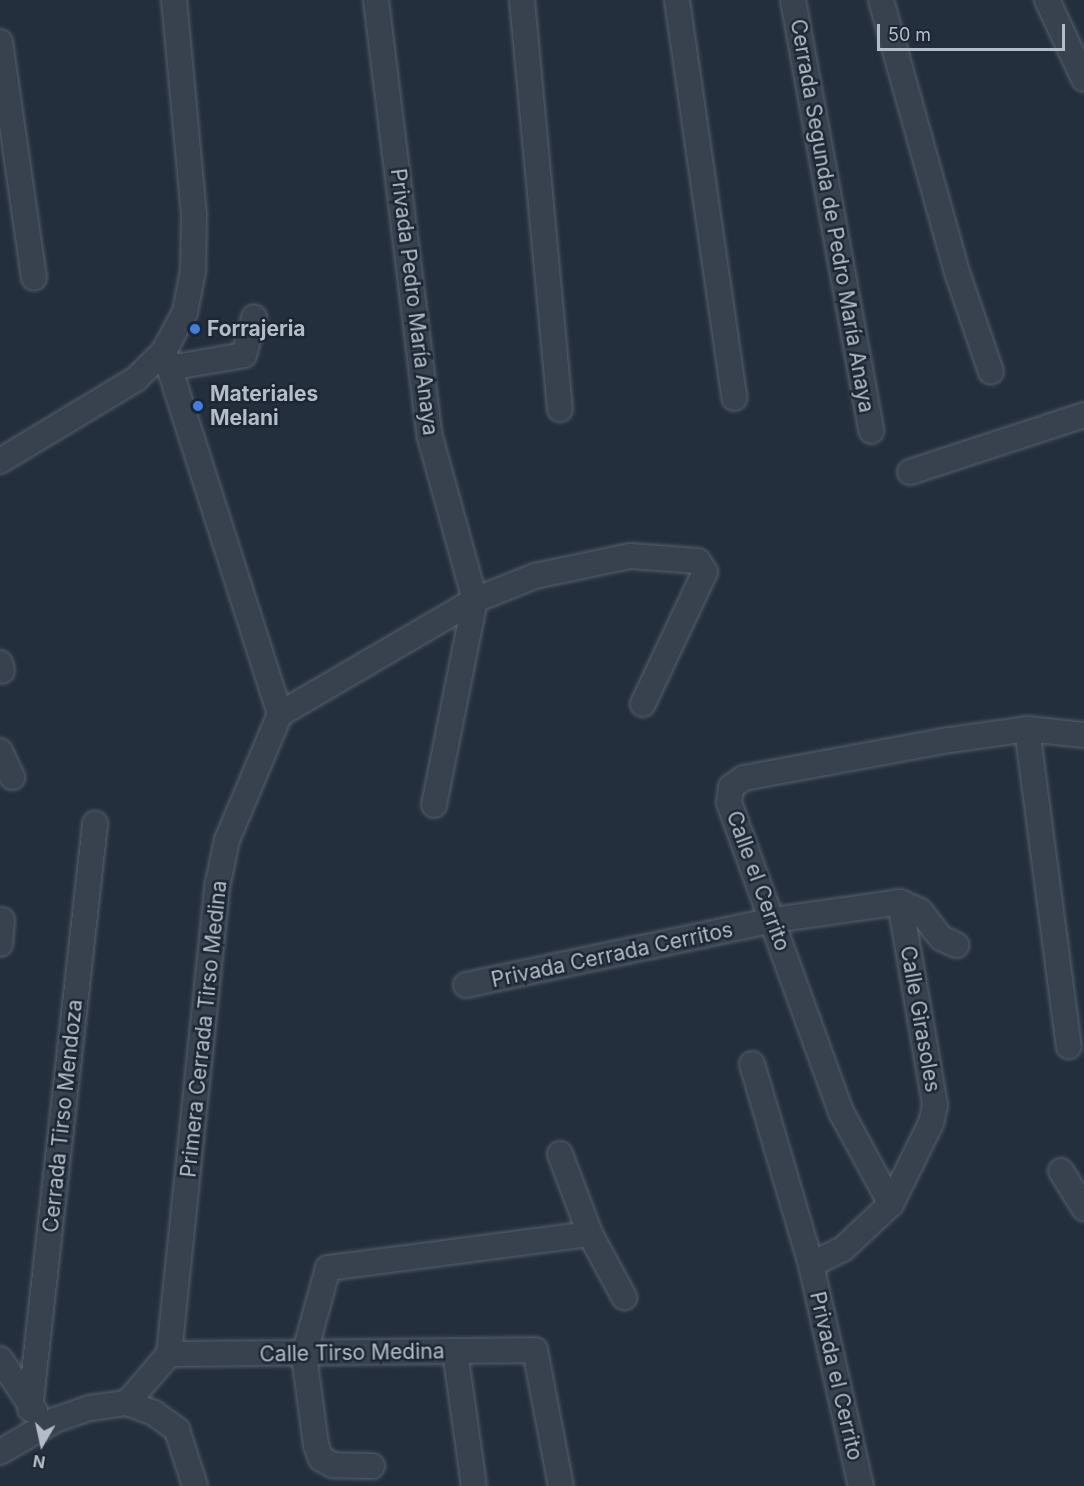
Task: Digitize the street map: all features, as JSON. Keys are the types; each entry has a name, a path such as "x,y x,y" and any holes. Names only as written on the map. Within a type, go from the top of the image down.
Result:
{"street":[{"path":"174,0 194,215 194,271 185,312 166,359 280,714 475,600 535,576 630,556 698,561 705,572 643,704"},
{"name":"Privada Pedro María Anaya","path":"376,0 430,437 475,600"},
{"path":"522,0 560,409"},
{"path":"677,0 734,398"},
{"name":"Cerrada Segunda de Pedro María Anaya","path":"793,0 872,431"},
{"path":"881,0 958,275 991,372"},
{"path":"1047,0 1084,79"},
{"path":"0,42 34,278"},
{"path":"0,461 100,405 166,359 244,355 254,317"},
{"path":"910,472 1084,415"},
{"path":"434,805 475,600"},
{"name":"Primera Cerrada Tirso Medina","path":"170,1354 218,883 227,840 280,714"},
{"path":"1027,729 1069,1046"},
{"name":"Calle el Cerrito","path":"891,1204 841,1112 774,920 729,803 731,787 744,778 1027,729 1084,735"},
{"path":"0,751 12,777"},
{"name":"Cerrada Tirso Mendoza","path":"30,1409 95,824"},
{"path":"900,902 920,911 941,938 956,945"},
{"name":"Privada Cerrada Cerritos","path":"466,986 774,920 900,902"},
{"name":"Calle Girasoles","path":"811,1265 843,1249 891,1204 931,1123 935,1105 900,902"},
{"path":"0,944 2,920"},
{"name":"Privada el Cerrito","path":"752,1064 811,1265 861,1486"},
{"path":"560,1154 590,1234 624,1297"},
{"path":"1061,1171 1084,1208"},
{"path":"372,1466 333,1465 321,1459 304,1355 328,1268 590,1234"},
{"name":"Calle Tirso Medina","path":"170,1354 304,1355 535,1350 561,1486"},
{"path":"455,1351 474,1486"},
{"path":"127,1403 170,1354"},
{"path":"0,1359 30,1409 55,1420"},
{"path":"0,1452 55,1420 90,1408 127,1403 154,1413 177,1430 195,1486"}],"place":[{"name":"Forrajeria","path":"195,329"},
{"name":"Materiales Melani","path":"198,406"}]}
